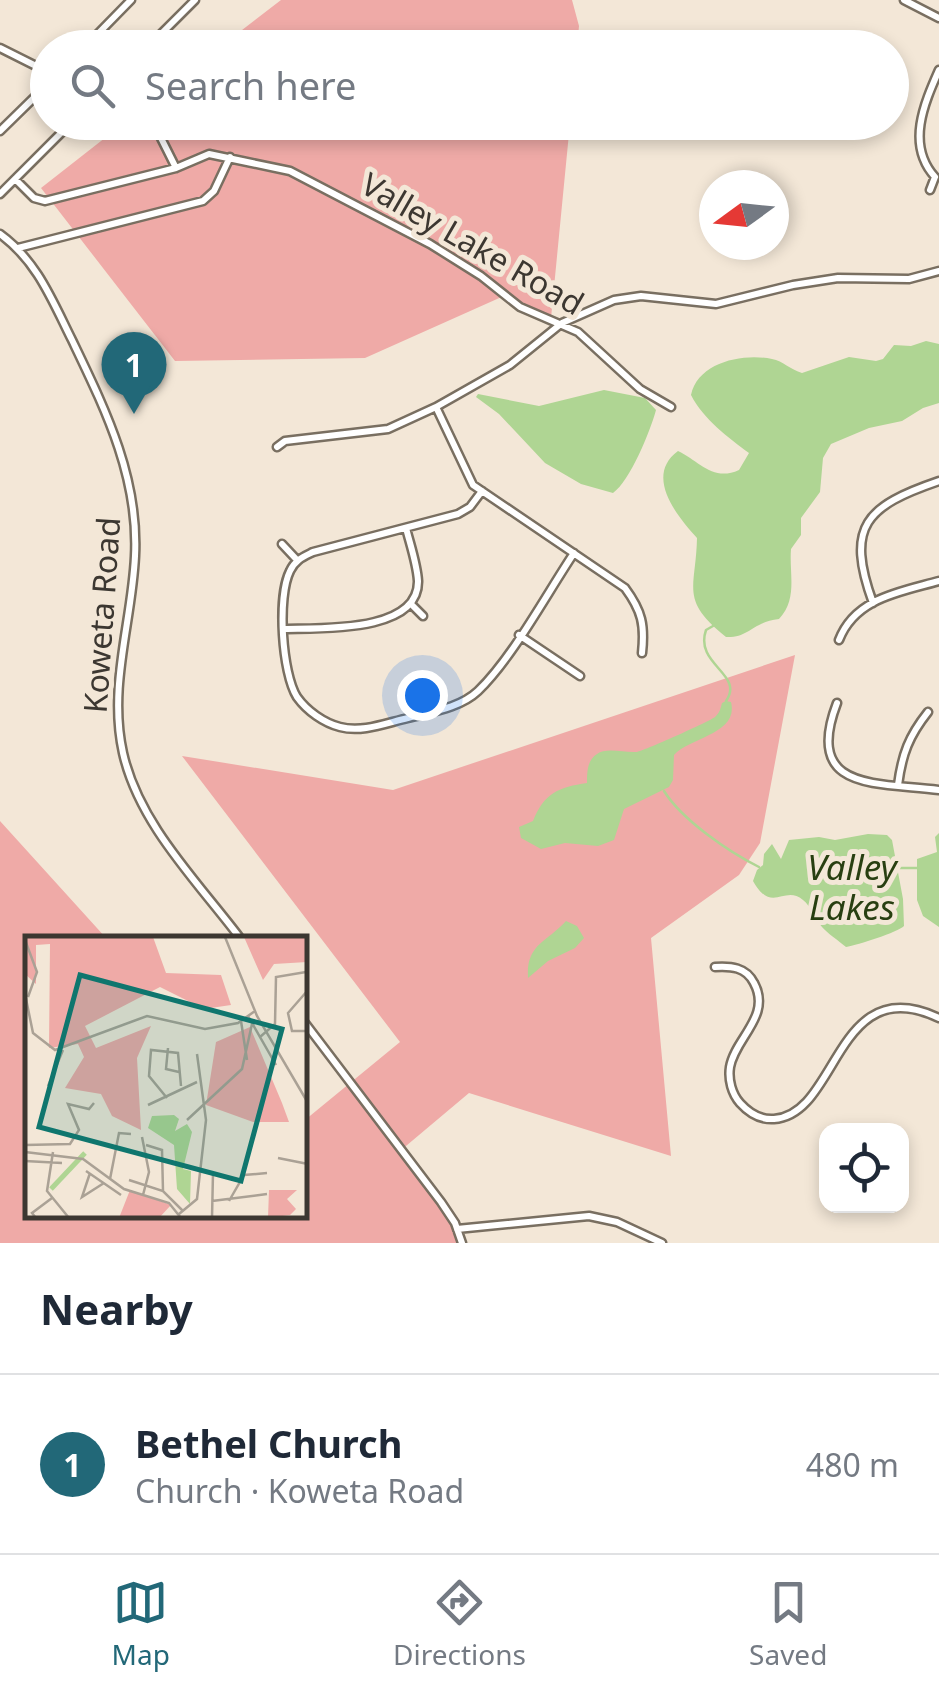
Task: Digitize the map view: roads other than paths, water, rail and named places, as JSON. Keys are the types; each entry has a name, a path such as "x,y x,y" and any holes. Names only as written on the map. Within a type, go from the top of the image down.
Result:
{"street":[{"path":"102,30 131,0"},
{"path":"165,30 195,0"},
{"path":"904,0 939,18"},
{"path":"0,48 30,63"},
{"path":"930,190 937,177 927,166 919,128 924,104 939,70"},
{"path":"0,131 30,102"},
{"path":"0,194 54,140"},
{"path":"162,140 176,168"},
{"path":"16,179 34,198 45,200 176,168 209,154 231,156 214,191 203,201 18,248"},
{"name":"Valley Lake Road","path":"231,156 308,177 430,244 481,276 520,307 562,323 597,346 640,389 671,407"},
{"name":"Koweta Road","path":"0,234 18,248 44,282 101,400 130,486 135,556 117,704 128,773 154,825 238,936"},
{"path":"276,448 285,441 388,430 510,365 562,323 586,310 641,296 716,304 793,284 838,278 909,279 939,272"},
{"path":"436,407 473,484 625,588 639,606 645,624 642,653"},
{"path":"873,603 862,572 860,543 868,521 900,494 939,482"},
{"path":"482,491 458,514 312,552 297,560 285,586 288,678 299,700 320,719 353,729 451,707 475,694 494,674 574,553"},
{"path":"285,628 346,628 397,615 412,605 418,583 406,528"},
{"path":"282,544 297,560"},
{"path":"839,640 846,620 873,603 939,580"},
{"path":"412,605 423,616"},
{"path":"519,635 580,676"},
{"path":"837,704 828,727 826,748 834,765 848,778 939,790"},
{"path":"898,785 902,754 910,735 928,712"},
{"path":"715,967 734,966 748,974 756,986 760,1004 754,1024 730,1064 729,1079 734,1096 760,1118 774,1119 798,1111 857,1028 874,1016 894,1008 914,1008 939,1018"},
{"path":"308,1027 439,1200 462,1243"},
{"path":"457,1229 589,1216 617,1222 662,1243"}],"water":[{"path":"926,341 939,344 939,403 902,421 869,428 831,444 823,458 820,492 801,518 801,535 791,549 791,595 785,611 779,619 726,637 701,613 696,602 693,582 697,538 667,496 664,472 678,451 721,474 739,470 749,453 702,412 691,395 695,384 712,368 735,359 772,359 802,373 849,357 876,361 883,359 894,345 911,346"},
{"path":"604,390 645,398 656,410 632,467 613,493 581,484 545,463 499,414 476,397 478,394 539,406"},
{"path":"726,701 731,702 728,721 674,755 669,787 624,809 614,840 598,846 565,843 541,849 521,838 519,827 533,821 548,798 561,789 587,783 589,763 597,754 636,752 650,747 715,717"},
{"path":"939,833 939,927 923,916 917,900 917,859 937,852 935,837"},
{"name":"Valley Lakes","path":"887,835 892,840 904,926 894,932 846,947 822,927 803,900 790,895 766,896 753,881 772,844 781,859 789,840 835,840"},
{"path":"566,921 577,926 584,938 528,978 534,951"}],"waterway":[{"path":"713,626 706,630 704,642 712,661 729,683 726,701"},
{"path":"664,791 707,834 759,867"},
{"path":"897,868 917,868"}],"place":[{"name":"Bethel Church","path":"134,414"}]}
